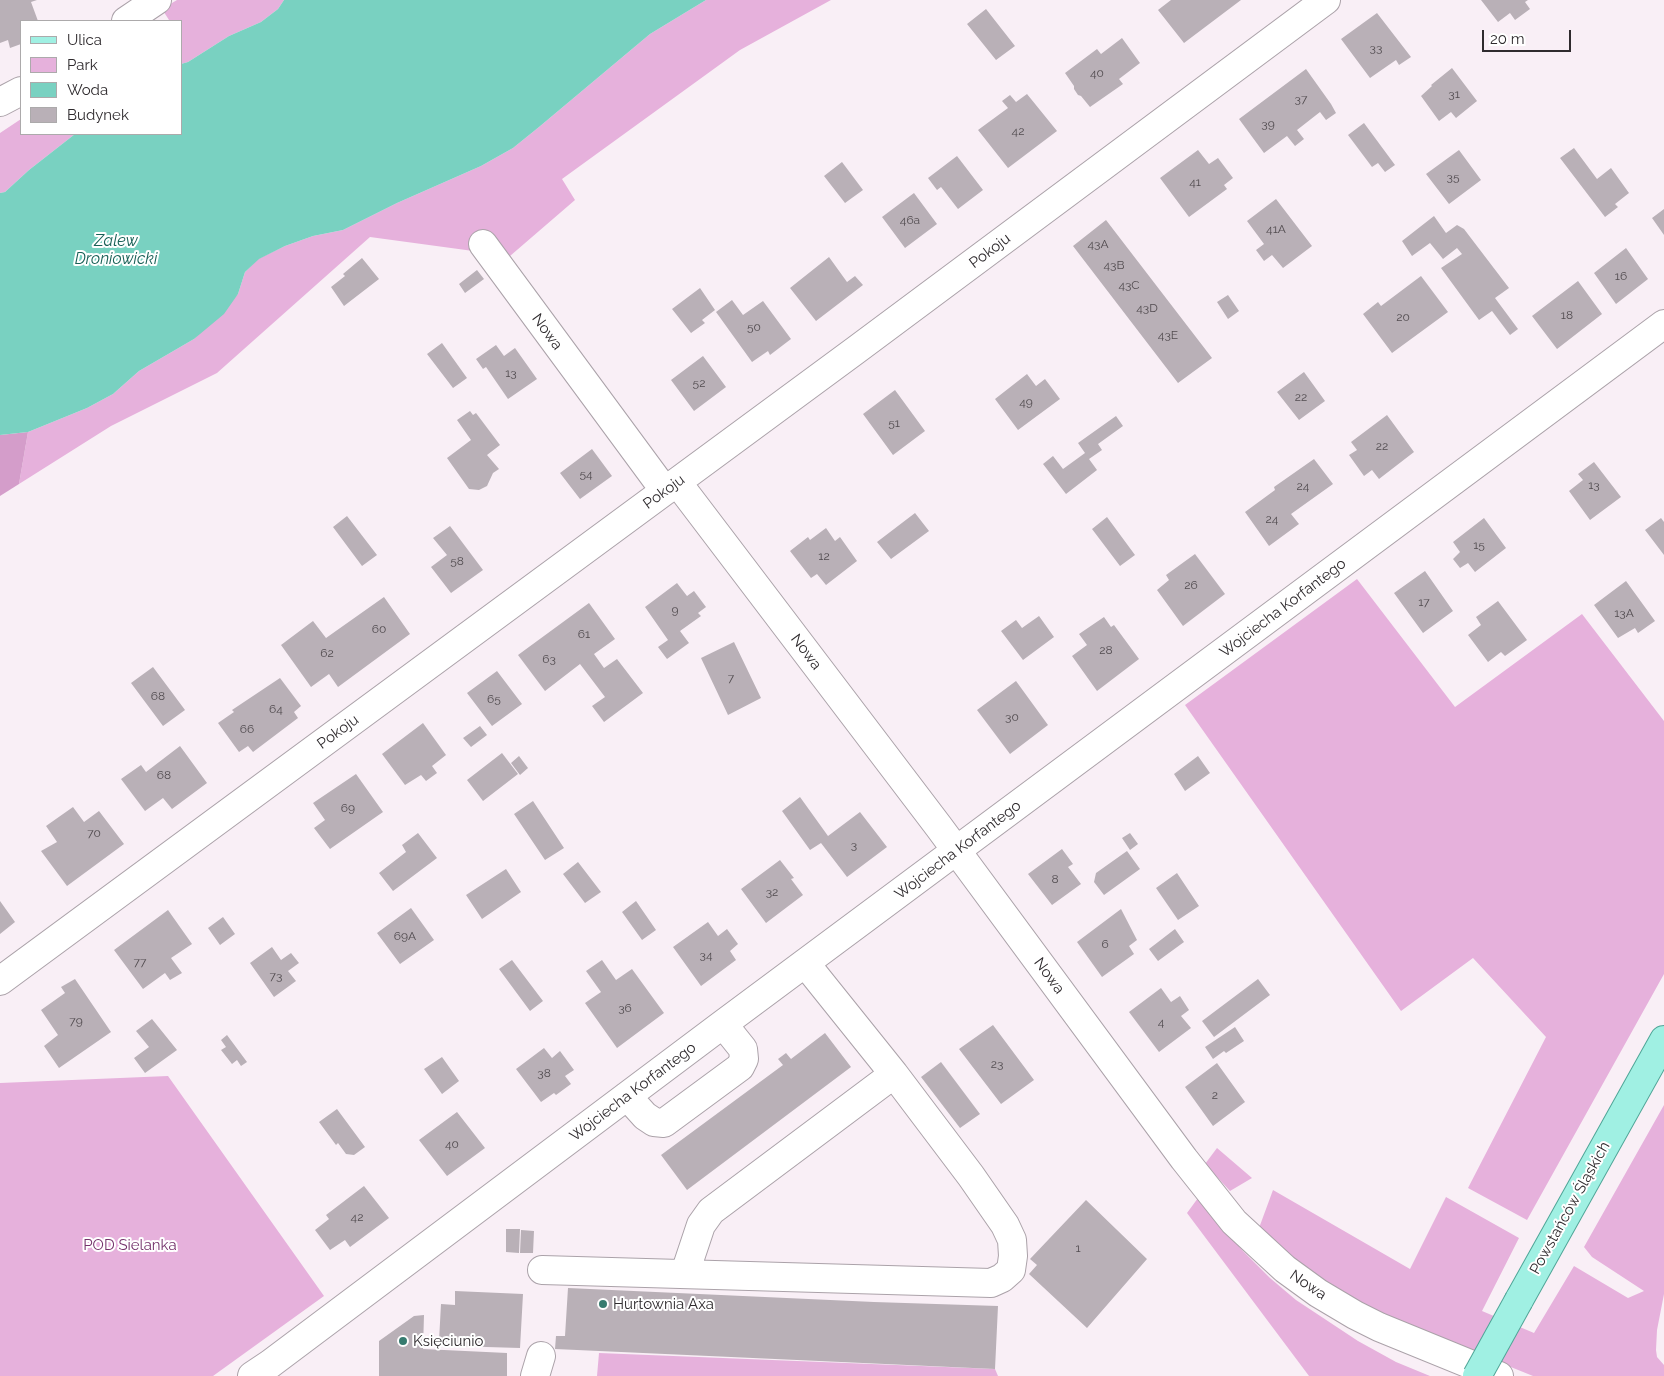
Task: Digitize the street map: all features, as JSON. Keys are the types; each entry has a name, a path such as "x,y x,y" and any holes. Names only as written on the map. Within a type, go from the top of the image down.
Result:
{"main road":[{"name":"Powstańców Śląskich","path":"1477,1376 1664,1040"}],"street":[{"path":"128,20 158,0"},
{"name":"Pokoju","path":"0,981 671,487 1326,0"},
{"path":"0,102 20,92"},
{"name":"Nowa","path":"482,244 957,851 1194,1172 1229,1216 1285,1269 1318,1293 1355,1315 1379,1327 1499,1376"},
{"name":"Wojciecha Korfantego","path":"266,1372 723,1024 1664,324"},
{"path":"542,1270 992,1283 1002,1278 1011,1270 1013,1256 1012,1240 1005,1225 971,1176 894,1074 805,963"},
{"path":"627,1096 645,1116 654,1122 664,1123 740,1067 744,1059 743,1049 723,1024"},
{"path":"685,1273 700,1225 711,1211 894,1074"}],"green space":[{"path":"177,0 284,0 278,9 261,22 229,36 188,62 182,64 182,20 169,20 162,9"},
{"path":"706,0 831,0 740,50 562,179 575,200 510,256 370,237 217,373 111,426 19,484 28,432 87,408 113,394 139,371 194,339 238,294 245,272 258,259 285,246 313,236 343,230 397,203 481,166 513,148 650,34"},
{"path":"20,120 20,135 74,135 29,170 5,192 0,193 0,133"},
{"path":"1357,579 1455,707 1582,614 1664,721 1664,974 1527,1220 1468,1188 1546,1037 1473,958 1401,1011 1185,705"},
{"name":"POD Sielanka","path":"168,1076 324,1296 213,1376 0,1376 0,1083"},
{"path":"1664,1105 1664,1294 1657,1330 1656,1350 1657,1357 1664,1365 1664,1376 1533,1376 1417,1329 1355,1301 1320,1279 1259,1228 1273,1190 1410,1269 1446,1197 1519,1238 1482,1311 1534,1333 1574,1266 1628,1298 1644,1291 1592,1257 1584,1247"},
{"path":"1217,1148 1252,1178 1230,1191 1205,1164"},
{"path":"1198,1198 1243,1251 1296,1300 1358,1341 1396,1362 1430,1376 1309,1376 1187,1213"},
{"path":"599,1353 995,1369 998,1376 597,1376"}],"shaded area":[{"path":"28,432 19,484 0,496 0,435"}],"water":[{"name":"Zalew Droniowicki","path":"284,0 706,0 650,34 513,148 481,166 397,203 343,230 313,236 285,246 259,259 245,272 238,294 224,314 194,339 139,371 113,394 87,408 28,432 0,435 0,193 5,192 29,170 74,135 182,135 182,64 188,62 229,36 261,22 278,9"}],"building":[{"path":"0,0 37,0 31,2 38,20 20,20 20,44 10,48 8,40 0,43"},
{"path":"1171,0 1241,0 1184,43 1158,10"},
{"path":"1481,0 1528,0 1525,2 1530,9 1515,20 1510,13 1498,22"},
{"path":"986,9 1015,46 996,60 967,24"},
{"path":"1377,13 1411,57 1399,65 1396,60 1370,78 1341,39"},
{"path":"1122,38 1140,63 1119,79 1123,84 1090,107 1078,95 1065,73 1097,49 1101,54"},
{"path":"1452,68 1477,101 1456,118 1451,112 1439,121 1421,96"},
{"path":"1306,69 1336,113 1326,120 1320,112 1297,130 1304,139 1295,146 1287,136 1264,153 1239,119"},
{"path":"1027,94 1057,131 1008,168 978,130 1008,108 1002,101 1010,95 1016,102"},
{"path":"1364,123 1395,165 1385,172 1378,163 1372,167 1348,135"},
{"path":"1574,148 1597,179 1611,168 1629,193 1615,204 1618,207 1605,217 1560,158"},
{"path":"1198,150 1209,164 1218,158 1233,178 1224,185 1227,189 1189,217 1160,178"},
{"path":"1459,150 1481,180 1449,204 1426,174"},
{"path":"957,156 983,190 958,209 941,187 937,190 928,178"},
{"path":"842,162 863,190 845,203 824,176"},
{"path":"914,193 937,224 905,248 882,217"},
{"path":"1276,199 1312,246 1283,268 1272,255 1264,261 1256,250 1264,244 1247,221"},
{"path":"1664,209 1664,235 1652,218"},
{"path":"1434,216 1446,233 1457,225 1464,229 1509,288 1495,298 1518,329 1510,335 1492,311 1479,320 1441,268 1462,254 1457,248 1443,259 1430,243 1412,256 1402,241"},
{"path":"1106,220 1212,358 1178,383 1073,246"},
{"path":"1626,248 1648,279 1616,304 1594,273"},
{"path":"829,257 847,282 855,276 863,285 816,321 790,288"},
{"path":"362,258 379,279 344,306 331,287 345,276 343,274"},
{"path":"477,270 484,279 465,293 459,284"},
{"path":"1421,276 1448,312 1392,353 1363,314 1378,302 1381,306"},
{"path":"1578,281 1602,314 1557,349 1532,316"},
{"path":"700,288 715,310 702,320 705,323 691,333 672,309"},
{"path":"1228,295 1239,311 1228,319 1217,302"},
{"path":"732,300 743,315 763,301 791,339 770,355 768,351 752,362 716,312"},
{"path":"442,343 467,378 453,388 427,354"},
{"path":"496,345 504,356 515,348 537,379 508,399 486,367 483,369 476,359"},
{"path":"703,356 726,387 694,411 671,380"},
{"path":"1304,372 1325,401 1299,420 1277,392"},
{"path":"1027,374 1036,386 1045,379 1060,399 1018,430 995,399"},
{"path":"895,390 925,431 893,455 863,414"},
{"path":"470,411 473,415 476,413 500,445 487,455 499,469 493,473 487,486 479,490 469,489 447,458 471,440 457,420"},
{"path":"1387,415 1414,452 1379,479 1372,470 1364,476 1349,455 1357,450 1351,442"},
{"path":"1116,416 1123,426 1098,444 1102,450 1089,459 1097,470 1066,494 1043,464 1053,456 1063,469 1085,453 1078,443"},
{"path":"592,449 612,476 580,499 560,473"},
{"path":"1314,459 1333,484 1291,514 1299,524 1269,546 1245,512 1275,490 1274,487"},
{"path":"1594,462 1621,497 1590,520 1569,491 1583,480 1578,474"},
{"path":"915,513 929,531 891,559 877,542"},
{"path":"347,516 377,555 362,566 333,527"},
{"path":"1107,517 1135,555 1120,566 1092,529"},
{"path":"1484,518 1506,548 1475,572 1468,563 1460,568 1453,559 1460,552 1453,542"},
{"path":"1661,518 1664,522 1664,555 1645,530"},
{"path":"450,526 483,570 451,593 431,567 447,555 433,538"},
{"path":"826,528 835,541 840,537 857,561 826,585 817,574 811,578 790,551 808,537 810,540"},
{"path":"1195,554 1225,594 1183,626 1157,590 1169,580 1166,575"},
{"path":"1425,571 1453,611 1423,633 1394,593"},
{"path":"1626,581 1655,621 1638,633 1635,628 1618,638 1594,605"},
{"path":"677,583 687,596 694,591 706,607 698,613 701,616 680,631 689,643 667,659 658,647 668,640 645,607"},
{"path":"384,597 410,634 338,687 329,674 311,687 281,645 313,621 326,638"},
{"path":"1498,601 1527,640 1505,656 1501,652 1488,662 1468,635 1481,625 1476,617"},
{"path":"589,603 615,639 594,654 604,668 617,659 643,693 604,722 592,706 605,697 580,664 545,691 518,655"},
{"path":"1039,616 1054,637 1023,660 1001,631 1016,620 1022,628"},
{"path":"1104,617 1111,627 1114,625 1139,659 1097,691 1072,656 1087,645 1079,634"},
{"path":"734,642 761,698 728,715 701,658"},
{"path":"153,667 185,710 163,726 131,683"},
{"path":"497,671 522,704 492,726 467,693"},
{"path":"280,678 301,706 294,712 298,718 253,752 248,746 239,752 218,723 234,712 232,710"},
{"path":"1016,681 1048,725 1010,754 977,710"},
{"path":"423,723 446,755 432,766 437,773 426,781 421,775 405,785 382,754"},
{"path":"480,726 487,735 471,747 463,738"},
{"path":"180,746 207,783 172,809 163,798 145,811 121,779 141,765 146,772"},
{"path":"502,753 518,774 483,801 467,780"},
{"path":"519,756 528,768 520,775 511,763"},
{"path":"1198,756 1210,773 1185,791 1174,774"},
{"path":"356,774 383,812 330,849 314,828 325,820 313,803"},
{"path":"800,797 828,836 860,812 887,847 847,877 821,843 810,850 782,811"},
{"path":"533,801 564,848 545,860 514,814"},
{"path":"73,807 84,822 99,811 124,844 67,886 41,851 57,842 46,826"},
{"path":"418,833 437,858 393,891 379,873 406,852 402,845"},
{"path":"1130,833 1138,844 1130,850 1122,838"},
{"path":"1062,849 1073,864 1068,867 1081,884 1052,905 1028,874"},
{"path":"1127,851 1140,869 1104,895 1094,882 1096,873"},
{"path":"780,860 794,878 791,879 803,895 766,923 741,889"},
{"path":"578,862 601,892 585,903 563,874"},
{"path":"506,869 521,892 482,919 466,895"},
{"path":"1177,873 1199,906 1178,920 1156,888"},
{"path":"0,901 15,922 0,934"},
{"path":"636,901 656,930 642,940 622,912"},
{"path":"411,908 434,940 400,964 377,933"},
{"path":"1121,909 1137,940 1129,946 1134,954 1102,977 1077,942"},
{"path":"168,910 192,944 171,958 182,973 170,980 165,973 143,989 114,950"},
{"path":"223,917 235,934 220,945 208,928"},
{"path":"708,922 718,936 727,929 738,944 730,951 736,960 701,986 673,947"},
{"path":"1175,929 1184,942 1158,961 1149,949"},
{"path":"272,947 281,960 291,953 299,963 288,971 296,981 274,997 250,963"},
{"path":"512,960 543,1001 530,1011 499,969"},
{"path":"602,960 616,980 632,969 664,1013 617,1048 585,1003 601,992 586,971"},
{"path":"75,979 111,1032 59,1068 44,1046 58,1035 41,1010 65,993 61,987"},
{"path":"1258,979 1270,995 1214,1037 1202,1021"},
{"path":"1161,988 1171,1002 1180,996 1189,1010 1181,1016 1191,1028 1159,1052 1129,1012"},
{"path":"152,1019 177,1050 145,1073 134,1058 149,1047 136,1031"},
{"path":"993,1025 1034,1080 1001,1104 959,1049"},
{"path":"1235,1027 1244,1041 1213,1059 1205,1047"},
{"path":"825,1033 851,1067 687,1190 661,1155 783,1065 778,1059 786,1053 791,1059"},
{"path":"227,1035 247,1062 241,1066 237,1060 232,1064 221,1050 226,1047 221,1040"},
{"path":"544,1048 552,1058 560,1051 574,1070 565,1076 571,1084 556,1095 554,1093 541,1102 516,1069"},
{"path":"442,1057 459,1081 442,1094 424,1069"},
{"path":"941,1062 980,1114 960,1128 921,1077"},
{"path":"1217,1063 1245,1102 1213,1126 1185,1087"},
{"path":"337,1109 365,1147 354,1155 346,1154 338,1143 336,1145 319,1122"},
{"path":"457,1112 485,1148 447,1176 419,1140"},
{"path":"364,1186 389,1218 350,1247 345,1240 330,1250 315,1230 329,1219 326,1215"},
{"path":"1086,1200 1147,1259 1087,1328 1029,1274 1037,1265 1030,1259"},
{"path":"506,1229 520,1229 519,1253 506,1252"},
{"path":"521,1230 534,1231 533,1253 520,1253"},
{"path":"568,1288 998,1306 995,1369 555,1349 556,1336 565,1336"},
{"path":"455,1291 523,1294 520,1348 453,1346 453,1342 439,1341 441,1304 455,1305"},
{"path":"424,1315 423,1349 507,1353 507,1376 379,1376 379,1341 414,1316"}],"place":[{"name":"Hurtownia Axa","path":"603,1304"},
{"name":"Księciunio","path":"403,1341"}]}
